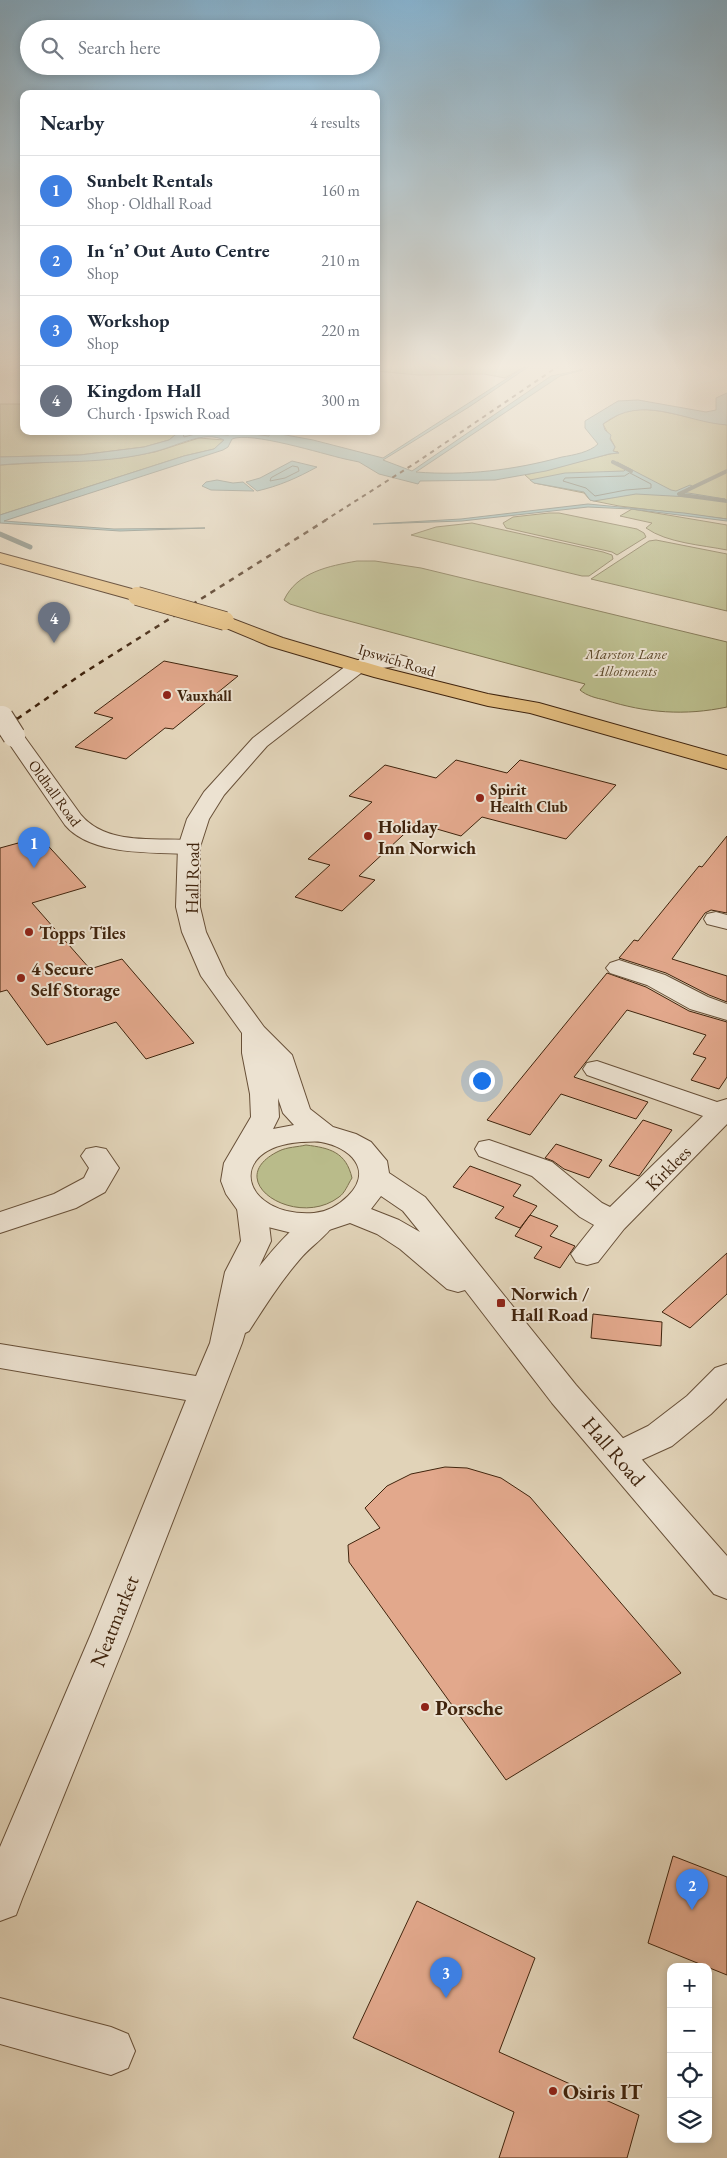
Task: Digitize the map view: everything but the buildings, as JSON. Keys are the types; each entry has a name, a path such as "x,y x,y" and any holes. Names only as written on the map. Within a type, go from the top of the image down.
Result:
{"highway":[{"name":"Ipswich Road","path":"0,558 225,621 348,646 500,692 532,708"},
{"name":"Ipswich Road","path":"225,621 276,642 488,700 532,708 727,763"},
{"name":"Ipswich Road","path":"258,627 371,667"}],"street":[{"name":"Hall Road","path":"400,661 371,667 304,720 229,775 215,792 198,819 189,846 188,907 194,932 214,976 255,1033 278,1055 297,1113 323,1133 346,1141 361,1149 372,1161 375,1178 414,1204 564,1394 727,1583"},
{"name":"Oldhall Road","path":"0,715 71,817 83,830 95,836 112,840 147,845 189,846"},
{"path":"618,968 656,980 699,1003 727,1012"},
{"path":"255,1033 255,1053 264,1094 265,1116 248,1150 239,1163 236,1181 241,1194 252,1208 271,1218 296,1224 320,1223 350,1212 366,1196 375,1178"},
{"name":"Kirklees","path":"587,1254 613,1222 724,1110 597,1069"},
{"name":"Hall Road","path":"248,1150 267,1139 288,1133 323,1133"},
{"path":"489,1149 542,1170 591,1210 613,1222"},
{"path":"0,1223 65,1201 94,1185 104,1168 96,1156"},
{"name":"Neatmarket","path":"226,1343 241,1272 256,1241 252,1208"},
{"name":"Hall Road","path":"350,1212 411,1240 503,1319"},
{"name":"Neatmarket","path":"0,1899 110,1634 226,1343 259,1289 290,1250 320,1223"},
{"path":"0,1356 206,1391"},
{"path":"619,1456 660,1436 699,1404 727,1377"},
{"path":"0,2021 111,2051"}],"green space":[{"path":"22,464 160,464 0,515 0,465"},
{"path":"571,464 727,464 727,519 619,506 594,501 590,500 584,493 534,483 525,475"},
{"path":"632,509 727,525 727,550 685,543 664,537 646,528 652,523 620,516"},
{"path":"559,513 637,529 644,533 646,537 617,555 612,552 506,528 503,523 513,517"},
{"path":"472,523 603,552 612,555 613,559 589,576 582,576 411,535 436,527"},
{"path":"656,540 727,554 727,611 591,579 649,541"},
{"name":"Marston Lane Allotments","path":"357,561 375,561 421,568 727,642 727,707 696,712 666,712 635,708 586,694 580,690 585,684 319,613 290,604 284,600 290,590 305,577 325,568"},
{"path":"306,1145 336,1153 346,1162 352,1178 345,1191 339,1197 322,1206 303,1208 285,1205 270,1197 260,1187 257,1175 263,1163 279,1151"}],"water":[{"path":"0,464 26,464 20,464"},
{"path":"160,464 181,464 4,521 114,529 205,528 120,531 0,523 0,515"},
{"path":"287,464 303,464 317,467 273,487 257,491 246,482 260,478"},
{"path":"362,464 393,464 412,471 423,464 428,464 416,472 453,473 508,469 532,464 573,464 546,471 495,480 420,481 418,484 379,474"},
{"path":"619,464 671,490 676,491 690,485 692,486 682,492 725,499 636,494 594,501 590,500 584,492 534,483 530,480 565,473 624,471 626,469"},
{"path":"217,480 233,483 243,482 254,491 211,490 202,486 206,482"},
{"path":"588,504 684,513 727,519 727,521 631,509 588,507 462,521 373,524 461,519"}],"waterway":[{"path":"616,464 631,471"},
{"path":"679,494 727,471"},
{"path":"682,495 727,501"},
{"path":"0,534 30,547"}],"railway":[{"path":"324,521 414,464"},
{"path":"17,719 82,674 326,520"},
{"path":"0,730 18,717"}],"place":[{"name":"Kingdom Hall","path":"54,643"},
{"name":"Vauxhall","path":"167,695"},
{"name":"Spirit Health Club","path":"480,798"},
{"name":"Holiday Inn Norwich","path":"368,836"},
{"name":"Sunbelt Rentals","path":"34,868"},
{"name":"Topps Tiles","path":"29,932"},
{"name":"4 Secure Self Storage","path":"21,978"},
{"name":"Norwich / Hall Road","path":"501,1303"},
{"name":"Porsche","path":"425,1707"},
{"name":"In ‘n’ Out Auto Centre","path":"692,1910"},
{"name":"Workshop","path":"446,1998"},
{"name":"Osiris IT","path":"553,2091"}]}
